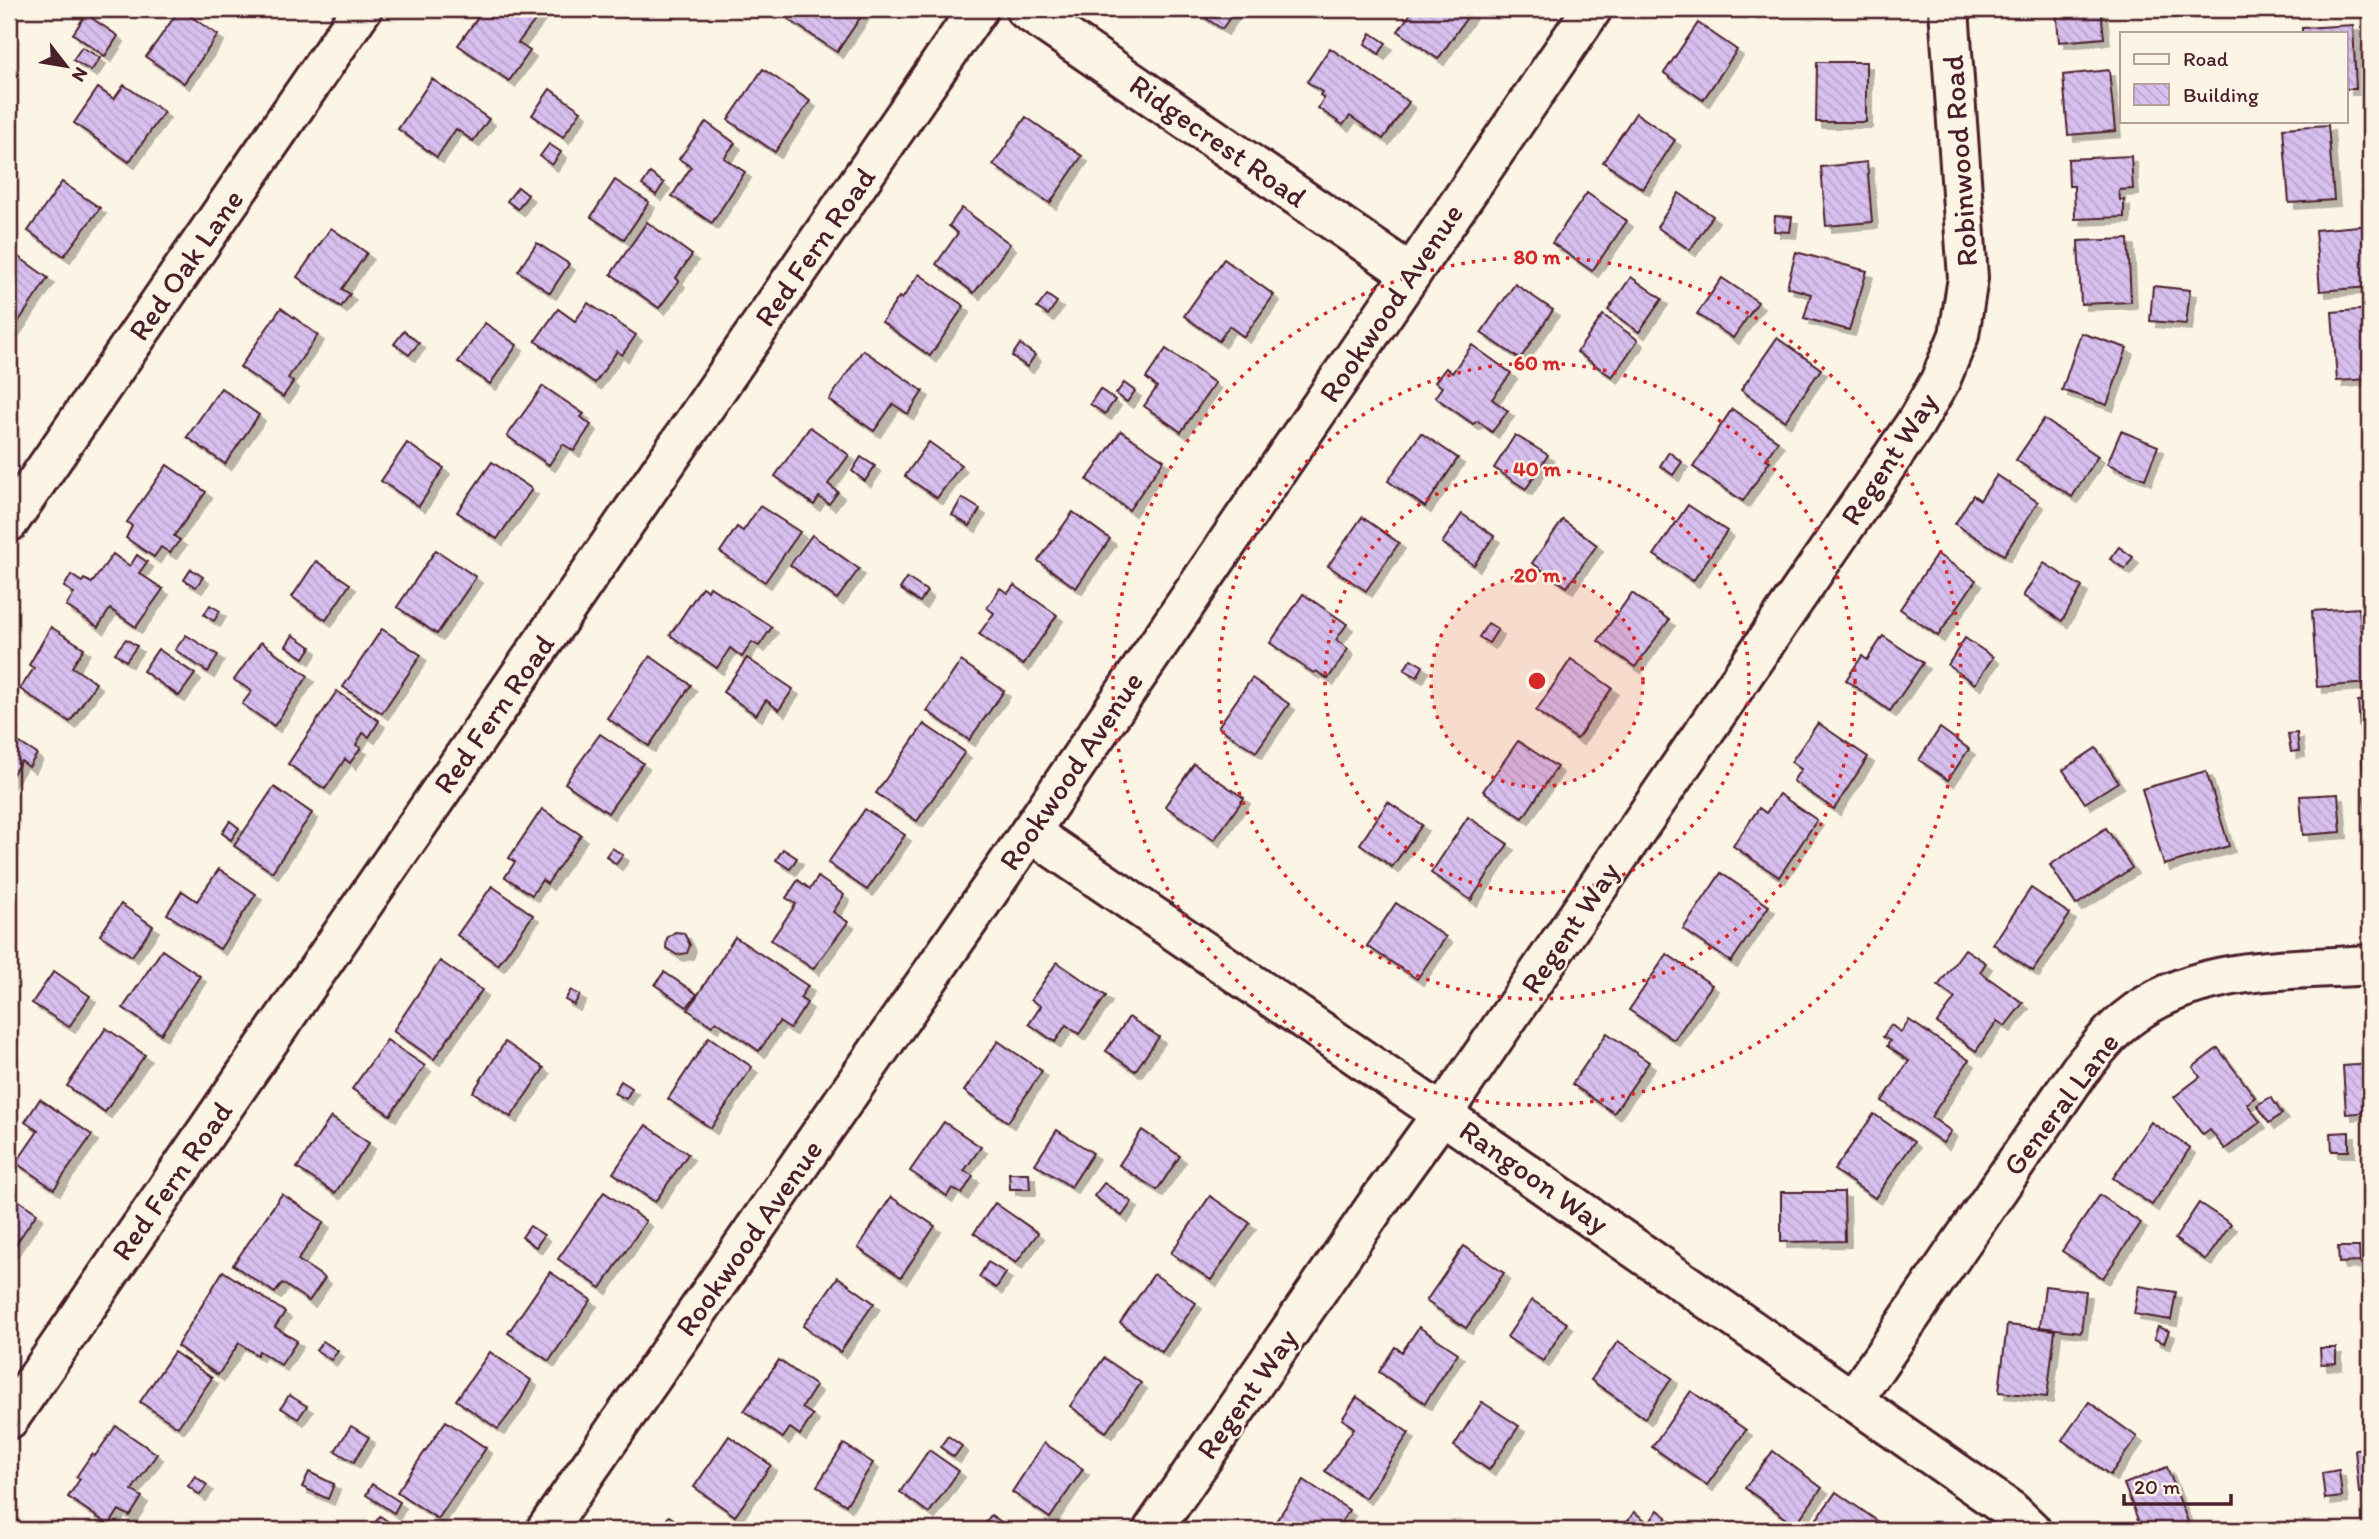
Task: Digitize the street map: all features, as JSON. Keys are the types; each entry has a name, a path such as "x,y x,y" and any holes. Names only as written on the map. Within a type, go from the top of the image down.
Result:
{"street":[{"name":"Red Oak Lane","path":"9,522 362,9"},
{"name":"Red Fern Road","path":"9,1419 978,9"},
{"name":"Ridgecrest Road","path":"1025,9 1410,274"},
{"name":"Rookwood Avenue","path":"546,1530 1030,832 1592,9"},
{"name":"Robinwood Road","path":"1949,9 1968,278 1963,313"},
{"name":"Regent Way","path":"1153,1530 1443,1114 1915,424 1940,381 1959,335 1963,313"},
{"name":"Rangoon Way","path":"1030,832 1443,1114 2010,1510 2031,1530"},
{"name":"General Lane","path":"1853,1400 2080,1070 2109,1035 2128,1018 2155,999 2203,979 2237,974 2370,965"}],"building":[{"path":"180,9 218,35 184,83 146,57"},
{"path":"484,9 530,9 539,15 518,43 530,51 509,81 458,45"},
{"path":"794,9 866,9 837,52 788,19"},
{"path":"1192,9 1236,9 1222,29"},
{"path":"1414,9 1472,10 1438,59 1398,31"},
{"path":"2056,9 2101,9 2104,38 2059,42"},
{"path":"86,14 118,36 105,56 73,34"},
{"path":"1698,23 1737,50 1703,100 1664,73"},
{"path":"2353,25 2356,89 2348,89 2348,32 2302,32 2302,28"},
{"path":"1371,33 1386,43 1379,54 1365,44"},
{"path":"82,47 100,58 91,71 73,60"},
{"path":"1330,48 1409,102 1383,139 1350,116 1343,125 1318,108 1324,98 1320,95 1322,92 1307,82"},
{"path":"1817,62 1866,62 1866,122 1816,122"},
{"path":"763,69 810,101 775,152 728,120"},
{"path":"2109,70 2115,131 2068,135 2063,75"},
{"path":"432,79 489,119 473,141 456,129 437,157 398,129"},
{"path":"124,85 164,112 129,162 74,123 98,88 114,99"},
{"path":"550,89 581,111 563,137 532,115"},
{"path":"1636,113 1675,140 1643,189 1603,162"},
{"path":"1026,117 1082,156 1050,203 993,165"},
{"path":"706,122 735,143 724,158 745,172 712,223 672,196 691,167 679,159"},
{"path":"2328,125 2334,200 2289,203 2283,128"},
{"path":"549,144 561,152 552,165 540,156"},
{"path":"2131,156 2133,189 2119,190 2120,200 2124,200 2124,217 2075,219 2074,186 2069,186 2068,159"},
{"path":"1867,162 1872,222 1826,226 1821,167"},
{"path":"650,173 664,183 656,195 642,185"},
{"path":"615,180 649,202 624,239 591,217"},
{"path":"62,182 100,208 64,256 28,231"},
{"path":"518,187 528,195 518,209 507,201"},
{"path":"1587,193 1627,221 1592,271 1552,243"},
{"path":"1679,193 1713,216 1690,250 1657,227"},
{"path":"962,208 1010,244 974,293 936,264 958,233 949,226"},
{"path":"1775,216 1792,217 1790,232 1774,231"},
{"path":"647,222 692,255 676,278 679,281 659,308 611,274"},
{"path":"2369,225 2369,287 2320,291 2315,230"},
{"path":"331,228 367,253 342,289 350,294 341,307 297,277"},
{"path":"2128,239 2131,302 2081,304 2078,241"},
{"path":"537,243 569,264 550,293 518,271"},
{"path":"9,250 48,278 10,334 9,333"},
{"path":"1796,252 1867,271 1849,330 1804,318 1811,294 1787,287"},
{"path":"1224,259 1274,295 1244,337 1229,326 1219,341 1184,316"},
{"path":"919,274 964,306 930,356 882,322"},
{"path":"1631,277 1662,299 1639,332 1608,310"},
{"path":"1722,278 1758,302 1733,338 1697,314"},
{"path":"1515,284 1553,310 1520,359 1481,333"},
{"path":"2153,286 2190,290 2186,324 2150,321"},
{"path":"1047,295 1057,302 1048,315 1037,308"},
{"path":"588,303 636,335 622,355 617,351 595,383 535,341 558,309 575,321"},
{"path":"281,308 318,335 288,378 293,382 283,397 240,367"},
{"path":"2370,309 2370,379 2337,381 2332,312"},
{"path":"1603,315 1638,340 1612,377 1577,352"},
{"path":"485,323 517,345 490,384 458,362"},
{"path":"404,331 419,343 409,355 394,344"},
{"path":"2081,333 2127,348 2107,405 2062,390"},
{"path":"1777,338 1821,369 1785,421 1741,390"},
{"path":"1020,344 1035,355 1027,367 1012,356"},
{"path":"1472,345 1511,373 1492,399 1508,411 1492,432 1478,421 1473,424 1435,397 1442,387 1435,382 1446,368 1452,373"},
{"path":"1166,349 1215,383 1181,432 1144,406 1157,387 1146,378"},
{"path":"863,350 923,391 908,414 893,404 874,431 829,400"},
{"path":"1124,383 1135,391 1127,402 1116,394"},
{"path":"543,386 584,414 581,417 591,425 574,451 563,444 549,465 507,436"},
{"path":"221,388 259,415 225,464 187,437"},
{"path":"1100,389 1115,400 1105,414 1090,404"},
{"path":"1732,409 1778,441 1766,459 1770,461 1743,501 1693,467"},
{"path":"2044,419 2098,456 2072,497 2016,460"},
{"path":"810,427 849,455 828,484 838,492 829,504 819,497 814,505 775,476"},
{"path":"1121,431 1164,460 1129,510 1087,480"},
{"path":"2121,431 2158,446 2145,479 2107,464"},
{"path":"1421,433 1458,458 1425,507 1388,481"},
{"path":"1515,435 1548,455 1526,489 1494,468"},
{"path":"929,442 961,465 937,498 905,476"},
{"path":"407,443 444,468 419,506 381,481"},
{"path":"1669,452 1682,462 1673,475 1660,466"},
{"path":"861,457 875,466 865,481 852,471"},
{"path":"492,462 532,489 497,539 457,512"},
{"path":"167,465 206,492 174,536 180,540 170,553 161,547 154,557 126,538 132,526 127,522"},
{"path":"1997,475 2038,502 2004,555 1955,524 1973,495 1980,500"},
{"path":"962,498 980,509 970,526 952,515"},
{"path":"1688,505 1727,531 1693,581 1654,555"},
{"path":"760,506 800,532 765,582 720,552 737,527 743,531"},
{"path":"1073,512 1110,539 1076,588 1038,561"},
{"path":"1462,514 1494,536 1474,565 1442,543"},
{"path":"1362,517 1399,543 1366,591 1328,566"},
{"path":"1563,520 1597,545 1567,587 1532,563"},
{"path":"812,535 859,569 837,599 790,565"},
{"path":"2119,547 2133,557 2125,569 2110,559"},
{"path":"436,550 476,577 437,634 397,607"},
{"path":"113,554 130,566 137,555 147,562 139,573 163,589 136,627 110,609 98,627 66,606 74,593 64,587 71,575 82,582 84,579 92,583"},
{"path":"1937,554 1976,580 1938,636 1900,609"},
{"path":"316,561 350,584 326,620 292,597"},
{"path":"2044,563 2082,587 2062,621 2023,596"},
{"path":"191,569 203,577 196,587 184,580"},
{"path":"907,578 927,591 920,602 900,589"},
{"path":"1014,585 1057,615 1023,665 979,634 994,613 987,608 1000,588 1008,593"},
{"path":"702,587 708,591 710,587 772,627 759,646 752,642 742,657 730,648 717,668 670,635"},
{"path":"1632,593 1669,620 1635,667 1598,641"},
{"path":"1303,594 1347,624 1336,640 1348,649 1328,679 1307,669 1270,643"},
{"path":"210,605 220,611 214,621 204,615"},
{"path":"2359,608 2361,629 2368,628 2370,683 2317,687 2312,611"},
{"path":"1488,623 1498,629 1489,643 1479,637"},
{"path":"51,627 84,648 72,667 96,683 70,722 20,689 34,668 29,665"},
{"path":"382,629 421,655 382,713 343,687"},
{"path":"186,635 218,655 208,672 175,650"},
{"path":"293,635 311,647 304,658 286,646"},
{"path":"1883,636 1923,663 1890,711 1846,680 1862,656 1867,660"},
{"path":"1965,638 1993,657 1975,684 1948,665"},
{"path":"126,639 137,646 126,661 115,653"},
{"path":"261,642 308,676 274,726 242,704 252,691 234,680"},
{"path":"158,649 195,674 179,696 143,671"},
{"path":"650,656 691,685 649,746 607,718"},
{"path":"747,658 793,689 779,710 766,700 756,715 723,692"},
{"path":"1411,659 1423,666 1417,677 1404,670"},
{"path":"1571,659 1612,688 1577,739 1536,711"},
{"path":"961,661 1004,691 969,740 927,711"},
{"path":"1252,678 1289,704 1256,752 1218,727"},
{"path":"337,691 379,721 369,737 363,733 356,745 361,748 350,763 345,759 325,789 288,764"},
{"path":"2370,700 2370,769 2363,770 2358,701"},
{"path":"1818,723 1868,757 1834,809 1793,781 1801,769 1791,762"},
{"path":"924,724 965,752 917,821 876,793"},
{"path":"1940,728 1969,749 1948,780 1919,760"},
{"path":"2297,733 2299,751 2291,752 2288,734"},
{"path":"600,734 643,763 608,813 565,783"},
{"path":"9,736 37,754 29,767 21,761 9,780"},
{"path":"1518,741 1557,767 1523,818 1483,791"},
{"path":"2096,748 2118,782 2085,803 2063,770"},
{"path":"1194,764 1244,798 1214,840 1165,806"},
{"path":"2206,771 2229,846 2164,865 2142,789"},
{"path":"274,787 312,813 272,872 234,846"},
{"path":"1779,794 1817,820 1779,877 1733,846 1759,808 1766,813"},
{"path":"2338,794 2341,832 2303,835 2300,796"},
{"path":"2364,796 2370,796 2370,871"},
{"path":"1388,802 1422,825 1392,867 1360,844"},
{"path":"542,809 581,835 547,884 542,880 532,895 505,877 515,862 509,858"},
{"path":"865,809 905,835 867,890 828,863"},
{"path":"1468,817 1508,844 1471,900 1431,873"},
{"path":"230,821 239,828 231,840 222,833"},
{"path":"2106,828 2132,868 2076,905 2050,865"},
{"path":"612,848 623,855 616,864 606,856"},
{"path":"783,849 797,858 790,869 776,860"},
{"path":"219,869 256,894 220,949 167,914 182,891 197,901"},
{"path":"1721,873 1769,906 1731,962 1683,929"},
{"path":"818,877 844,895 833,912 848,922 813,969 771,940 796,904 786,898 798,880 810,889"},
{"path":"492,886 533,915 498,965 457,935"},
{"path":"2031,888 2070,914 2033,971 1993,944"},
{"path":"1396,903 1446,937 1417,979 1367,946"},
{"path":"121,904 153,926 132,956 100,935"},
{"path":"675,932 684,933 690,945 687,953 677,955 666,948 667,938"},
{"path":"735,937 808,986 800,998 807,1003 790,1029 779,1022 759,1051 716,1021 712,1026 688,1010"},
{"path":"1965,949 1986,963 1980,972 2023,1003 2005,1026 1997,1021 1976,1051 1937,1023 1955,998 1938,986"},
{"path":"162,950 200,976 161,1034 123,1008"},
{"path":"1667,954 1712,985 1674,1040 1629,1010"},
{"path":"440,961 482,990 434,1059 393,1031"},
{"path":"1057,962 1106,996 1079,1034 1066,1025 1055,1042 1029,1024 1041,1006 1031,1000"},
{"path":"54,971 90,996 69,1027 32,1003"},
{"path":"664,972 697,994 687,1007 655,985"},
{"path":"571,990 580,995 574,1005 565,1000"},
{"path":"1129,1017 1159,1037 1135,1071 1106,1051"},
{"path":"1909,1020 1969,1060 1931,1117 1951,1131 1943,1143 1882,1101 1909,1061 1887,1046 1890,1041 1883,1037 1891,1025 1901,1032"},
{"path":"106,1028 145,1055 105,1112 67,1086"},
{"path":"1607,1033 1649,1062 1614,1113 1572,1084"},
{"path":"709,1037 752,1067 711,1128 668,1099"},
{"path":"387,1040 425,1066 390,1115 352,1089"},
{"path":"998,1041 1042,1071 1008,1122 964,1091"},
{"path":"505,1042 544,1068 511,1117 473,1092"},
{"path":"2218,1048 2255,1097 2247,1104 2260,1122 2225,1149 2210,1130 2203,1135 2174,1097 2200,1077 2193,1067"},
{"path":"2370,1064 2370,1112 2346,1114 2343,1066"},
{"path":"621,1081 632,1088 626,1099 614,1093"},
{"path":"2271,1097 2282,1114 2269,1123 2257,1105"},
{"path":"40,1099 92,1135 54,1189 16,1163 38,1131 25,1122"},
{"path":"1874,1114 1914,1142 1875,1198 1834,1170"},
{"path":"331,1117 369,1143 335,1193 297,1168"},
{"path":"944,1122 981,1147 964,1171 973,1176 962,1194 952,1188 947,1196 910,1171"},
{"path":"2151,1122 2190,1148 2152,1205 2113,1178"},
{"path":"646,1125 688,1154 655,1202 613,1173"},
{"path":"1057,1130 1093,1153 1071,1187 1035,1164"},
{"path":"1142,1130 1180,1156 1157,1190 1119,1165"},
{"path":"2349,1132 2349,1151 2332,1151 2331,1133"},
{"path":"1009,1173 1029,1173 1030,1189 1010,1189"},
{"path":"1104,1183 1132,1202 1122,1216 1094,1196"},
{"path":"604,1192 646,1221 601,1288 558,1259"},
{"path":"1781,1192 1844,1192 1845,1241 1781,1242"},
{"path":"9,1194 37,1213 9,1254"},
{"path":"282,1194 324,1222 298,1260 325,1278 309,1301 282,1283 275,1293 233,1265"},
{"path":"2100,1195 2141,1223 2103,1278 2062,1251"},
{"path":"1210,1196 1250,1223 1211,1280 1171,1253"},
{"path":"891,1197 935,1226 901,1277 858,1248"},
{"path":"995,1203 1038,1233 1016,1263 974,1233"},
{"path":"2199,1203 2231,1224 2206,1260 2175,1239"},
{"path":"530,1226 544,1235 536,1247 522,1237"},
{"path":"1464,1246 1504,1273 1466,1328 1426,1301"},
{"path":"2338,1247 2359,1247 2360,1262 2339,1263"},
{"path":"988,1262 1006,1273 996,1288 979,1277"},
{"path":"223,1271 285,1312 275,1327 297,1341 281,1365 259,1351 257,1355 239,1343 218,1375 177,1346"},
{"path":"550,1272 591,1300 549,1361 508,1333"},
{"path":"1154,1274 1196,1303 1162,1352 1120,1323"},
{"path":"838,1277 874,1303 840,1352 803,1326"},
{"path":"2045,1286 2086,1291 2081,1332 2040,1327"},
{"path":"2139,1286 2176,1292 2171,1320 2134,1314"},
{"path":"1532,1300 1567,1323 1543,1361 1507,1337"},
{"path":"2007,1325 2055,1330 2047,1397 1999,1392"},
{"path":"1419,1327 1458,1353 1425,1403 1379,1372 1395,1347 1402,1352"},
{"path":"2158,1327 2169,1331 2164,1343 2154,1339"},
{"path":"323,1341 338,1351 331,1360 316,1350"},
{"path":"1618,1341 1672,1378 1645,1418 1591,1380"},
{"path":"2320,1348 2336,1348 2336,1363 2321,1364"},
{"path":"174,1352 212,1378 178,1427 140,1402"},
{"path":"490,1352 531,1380 521,1399 498,1429 456,1400"},
{"path":"1104,1358 1141,1383 1106,1432 1070,1406"},
{"path":"779,1360 816,1386 802,1408 813,1415 800,1435 790,1428 783,1438 744,1411"},
{"path":"1691,1391 1746,1430 1707,1485 1652,1447"},
{"path":"289,1395 307,1406 298,1419 281,1408"},
{"path":"1357,1397 1409,1433 1365,1498 1325,1471 1354,1428 1342,1419"},
{"path":"1482,1402 1519,1426 1489,1470 1454,1446"},
{"path":"2089,1402 2137,1437 2110,1475 2062,1440"},
{"path":"446,1421 486,1448 438,1519 397,1492"},
{"path":"116,1426 157,1454 132,1490 142,1497 130,1516 119,1510 109,1525 68,1497 80,1479 76,1477"},
{"path":"351,1426 369,1437 354,1462 335,1451"},
{"path":"729,1436 771,1465 735,1516 694,1487"},
{"path":"948,1436 962,1446 954,1457 940,1447"},
{"path":"1044,1443 1083,1469 1050,1518 1012,1492"},
{"path":"844,1444 873,1463 846,1505 817,1486"},
{"path":"2370,1447 2370,1492 2359,1493 2355,1449"},
{"path":"929,1450 959,1471 929,1513 900,1492"},
{"path":"1773,1451 1822,1488 1795,1525 1745,1488"},
{"path":"2167,1467 2188,1522 2166,1530 2142,1530 2124,1484"},
{"path":"2339,1470 2342,1497 2325,1499 2322,1473"},
{"path":"309,1472 334,1484 328,1499 302,1487"},
{"path":"195,1476 207,1485 200,1495 188,1486"},
{"path":"1304,1480 1349,1510 1336,1530 1270,1530"},
{"path":"372,1484 400,1502 394,1513 366,1495"},
{"path":"1836,1492 1889,1529 1890,1530 1809,1530"},
{"path":"1658,1510 1667,1517 1658,1530 1629,1530 1624,1527 1634,1512 1649,1523"},
{"path":"991,1515 1012,1529 1013,1530 980,1530"},
{"path":"380,1516 401,1530 370,1530"},
{"path":"669,1516 690,1530 659,1530"}]}
